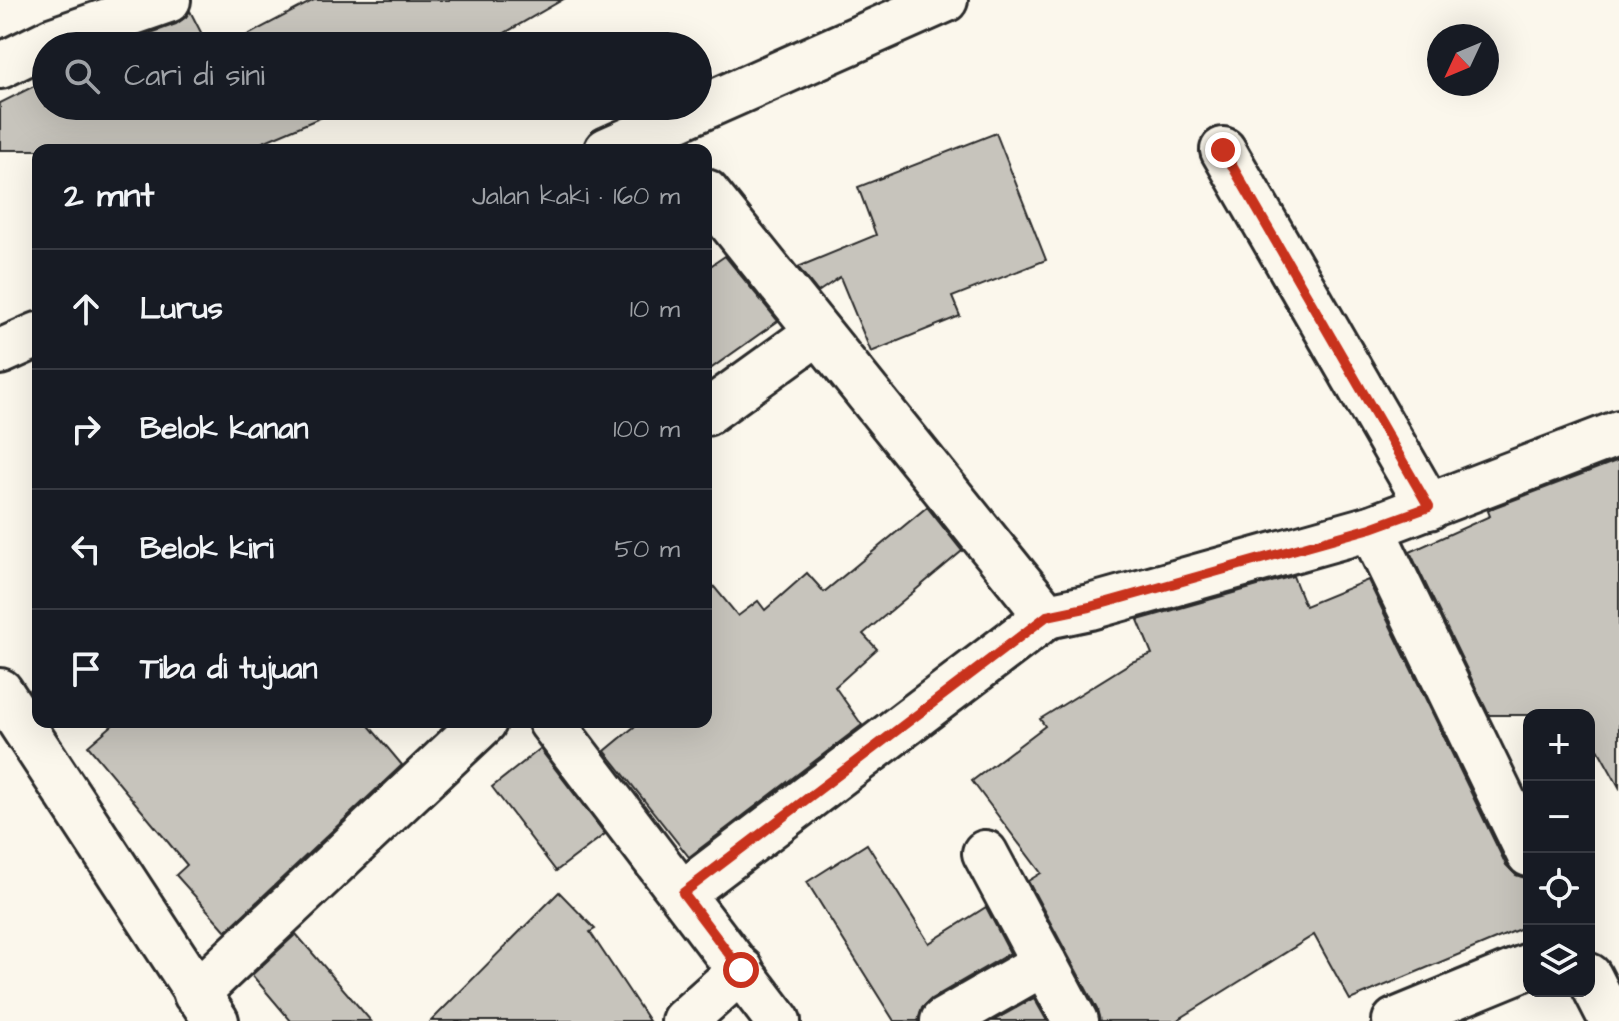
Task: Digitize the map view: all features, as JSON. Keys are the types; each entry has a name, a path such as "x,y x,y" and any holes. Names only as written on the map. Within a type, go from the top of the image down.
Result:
{"street":[{"path":"76,32 168,0"},
{"path":"712,115 945,0"},
{"path":"0,66 32,50"},
{"path":"638,144 664,139 702,120"},
{"path":"1223,150 1429,507"},
{"path":"712,200 1047,616"},
{"path":"712,409 818,332"},
{"path":"0,352 32,338"},
{"path":"683,893 1047,616 1090,607 1371,528 1619,433"},
{"path":"1371,528 1529,853"},
{"path":"0,691 206,1008 478,728"},
{"path":"556,728 778,1021"},
{"path":"985,853 1075,1021"},
{"path":"943,1021 1044,963"},
{"path":"1395,1021 1523,968"},
{"path":"684,1021 741,970"},
{"path":"1595,988 1612,1021"}],"building":[{"path":"314,0 562,0 506,32 253,32"},
{"path":"190,11 201,32 153,32 176,24"},
{"path":"32,87 32,120 315,120 258,144 32,144 32,150 0,150 0,103"},
{"path":"996,133 1046,260 952,297 960,316 871,352 840,277 818,292 798,267 876,235 858,187"},
{"path":"725,256 778,321 712,368 712,265"},
{"path":"1619,460 1619,787 1595,744 1595,709 1523,709 1523,715 1489,715 1410,552 1490,516 1488,511"},
{"path":"927,507 962,551 863,634 877,649 835,687 862,725 689,857 605,751 633,728 712,728 712,584 738,616 758,601 765,610 807,573 824,592"},
{"path":"1293,576 1305,606 1368,580 1506,865 1523,877 1523,928 1350,1000 1314,935 1176,1021 1100,1021 1097,1009 1028,881 1041,873 972,781 1045,726 1040,719 1132,662 1152,654 1138,620"},
{"path":"109,728 371,728 402,765 226,931 176,875 187,865 88,746"},
{"path":"540,749 605,834 556,871 492,787"},
{"path":"867,844 929,943 986,907 1010,953 931,999 922,1008 918,1021 894,1021 807,882"},
{"path":"559,892 595,929 590,932 649,1021 431,1021"},
{"path":"296,934 371,1021 291,1021 252,975"},
{"path":"1034,998 1047,1021 993,1021"}],"route":[{"path":"741,970 683,893 1047,616 1090,607 1371,528 1429,507 1223,150"}]}
